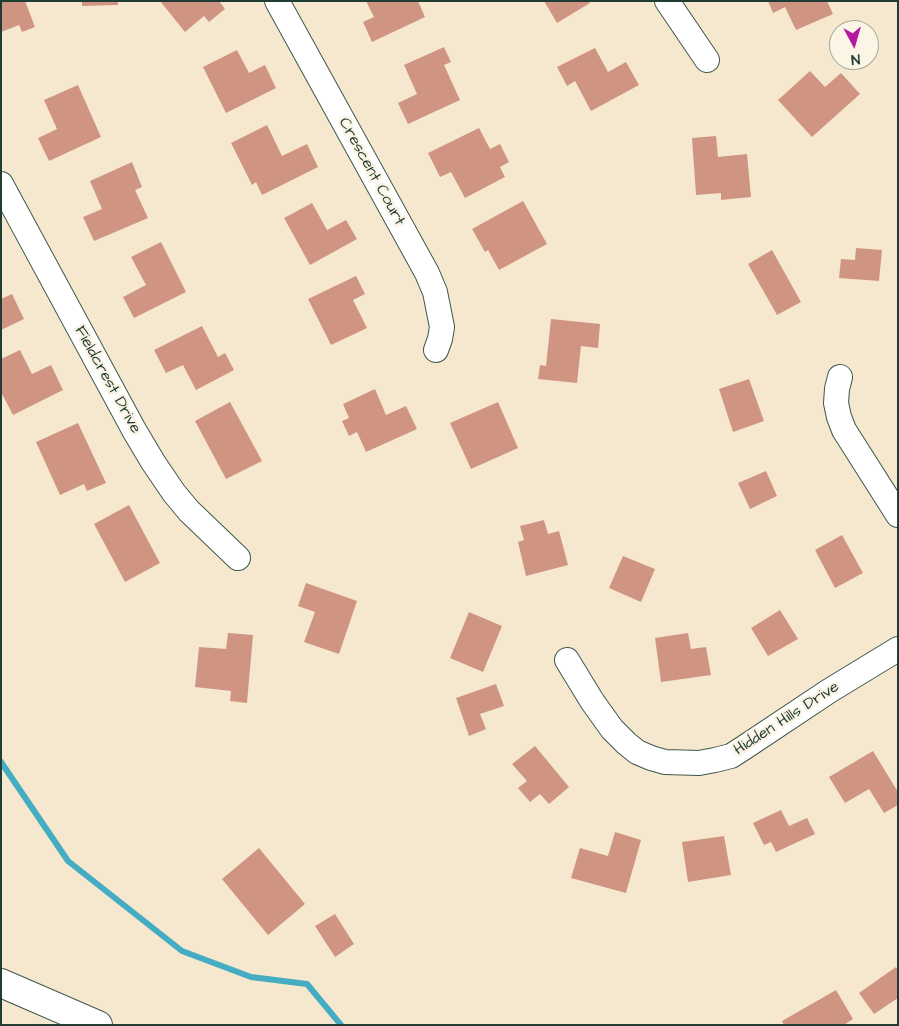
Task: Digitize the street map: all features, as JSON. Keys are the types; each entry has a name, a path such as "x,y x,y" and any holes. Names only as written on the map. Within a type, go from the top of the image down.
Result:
{"street":[{"name":"Crescent Court","path":"277,1 427,273 435,292 442,327 436,350"},
{"path":"667,1 707,60"},
{"name":"Fieldcrest Drive","path":"1,184 153,462 190,511 238,558"},
{"path":"840,377 836,403 844,430 898,515"},
{"name":"Hidden Hills Drive","path":"567,660 592,701 612,729 626,743 650,758 665,762 699,763 723,758 738,751 829,691 898,649"},
{"path":"1,983 90,1023"}],"building":[{"path":"1,1 25,1 35,27 22,32 19,25 1,32"},
{"path":"82,1 118,1 118,5 82,6"},
{"path":"160,1 219,1 225,9 209,22 204,16 185,32"},
{"path":"366,1 418,1 425,17 372,42 363,22 374,17"},
{"path":"544,1 589,1 590,3 557,23"},
{"path":"768,1 827,1 833,14 796,30 785,7 773,13"},
{"path":"444,47 451,62 444,65 460,100 408,124 398,103 417,94 404,65"},
{"path":"595,48 608,72 626,62 639,85 591,111 575,81 567,86 557,67"},
{"path":"237,50 249,73 265,65 276,88 226,113 203,67"},
{"path":"810,71 825,87 841,73 860,94 812,137 778,100"},
{"path":"78,85 101,137 49,161 38,138 57,129 44,100"},
{"path":"267,125 282,156 307,144 318,167 262,195 256,182 252,185 231,143"},
{"path":"479,128 490,149 500,144 509,162 500,167 505,177 465,198 451,172 440,177 428,153"},
{"path":"716,136 718,157 747,154 751,197 721,200 721,193 696,195 692,138"},
{"path":"132,162 142,187 135,190 148,218 94,241 83,217 102,209 90,181"},
{"path":"523,201 547,244 499,270 488,250 485,252 472,229"},
{"path":"312,203 327,230 346,220 357,239 310,265 284,218"},
{"path":"161,242 186,292 134,318 123,297 146,285 131,257"},
{"path":"856,248 882,250 879,281 839,278 841,259 855,260"},
{"path":"772,250 801,302 777,315 748,264"},
{"path":"356,276 365,294 353,300 367,328 331,345 308,299"},
{"path":"12,294 24,319 1,330 1,299"},
{"path":"551,319 600,324 598,348 581,346 577,383 538,379 540,365 546,366"},
{"path":"202,326 218,357 225,353 234,370 196,390 183,365 166,373 154,350"},
{"path":"20,350 32,374 51,365 63,390 13,415 1,392 1,359"},
{"path":"749,379 764,421 733,432 719,389"},
{"path":"375,389 386,415 406,406 417,429 366,452 357,432 349,436 342,421 349,418 343,404"},
{"path":"230,402 262,461 226,479 195,421"},
{"path":"498,402 518,448 471,469 450,423"},
{"path":"78,423 106,483 87,491 84,484 60,495 36,442"},
{"path":"766,471 777,496 750,509 738,483"},
{"path":"129,505 160,563 125,582 94,524"},
{"path":"544,520 548,534 559,531 568,565 526,576 518,542 524,540 520,526"},
{"path":"842,535 863,573 835,588 815,550"},
{"path":"623,556 655,569 641,602 609,588"},
{"path":"306,583 357,601 339,654 304,642 315,612 298,606"},
{"path":"780,610 798,639 768,656 751,628"},
{"path":"469,612 502,626 483,672 450,658"},
{"path":"228,633 253,635 247,703 230,701 231,691 195,687 199,647 226,649"},
{"path":"688,633 691,649 706,647 711,675 661,682 655,638"},
{"path":"496,684 504,706 480,714 486,729 469,736 456,698"},
{"path":"535,746 569,787 549,804 540,794 530,802 518,788 527,781 512,764"},
{"path":"873,751 898,792 898,805 884,813 869,789 845,803 829,777"},
{"path":"781,810 789,826 807,818 815,834 776,852 771,842 764,845 753,823"},
{"path":"615,832 641,840 626,893 571,878 580,848 608,856"},
{"path":"724,836 731,875 688,882 682,842"},
{"path":"259,848 305,904 268,935 222,879"},
{"path":"335,914 354,944 335,957 315,926"},
{"path":"896,967 898,970 898,998 874,1014 859,993"},
{"path":"836,990 853,1019 844,1025 784,1025 782,1021"}],"waterway":[{"path":"1,762 68,861 182,951 251,977 307,984 341,1025"}]}
